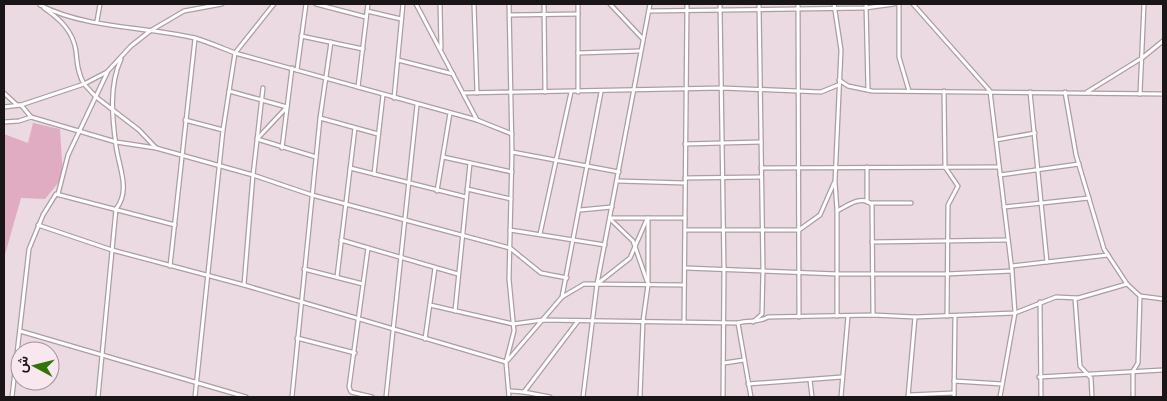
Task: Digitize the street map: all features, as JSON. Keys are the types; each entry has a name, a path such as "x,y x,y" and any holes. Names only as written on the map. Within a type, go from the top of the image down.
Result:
{"street":[{"path":"40,4 64,14 97,22 195,38 235,53 417,105 477,120 512,134"},
{"path":"40,4 60,19 71,34 76,61 84,84 96,97 139,130 156,148"},
{"path":"97,22 100,4"},
{"path":"4,108 21,106 84,84 107,72 150,31 184,11 222,4"},
{"path":"195,397 223,130 235,53 274,4"},
{"path":"297,70 306,4"},
{"path":"316,4 367,17"},
{"path":"358,88 368,4"},
{"path":"394,98 403,4"},
{"path":"416,4 477,120"},
{"path":"440,4 441,50"},
{"path":"474,4 477,93"},
{"path":"509,4 512,134 509,279 513,324 511,347 506,362 510,391 509,397"},
{"path":"544,4 545,92"},
{"path":"578,4 578,92"},
{"path":"610,4 642,38"},
{"path":"583,397 597,284 618,181 632,90 650,4"},
{"path":"684,322 687,4"},
{"path":"720,4 724,269 723,397"},
{"path":"753,322 762,314 763,269 759,4"},
{"path":"798,4 799,317"},
{"path":"648,10 798,10 834,6 894,4"},
{"path":"898,4 899,57 909,91"},
{"path":"913,4 990,91 1012,268 1015,313 1000,397"},
{"path":"1140,94 1144,4"},
{"path":"834,6 841,50 835,181 837,211 837,316"},
{"path":"866,6 868,90"},
{"path":"367,11 401,19"},
{"path":"510,15 578,14"},
{"path":"302,36 363,49"},
{"path":"170,266 195,38"},
{"path":"1086,93 1142,58 1163,41"},
{"path":"292,397 320,118 331,42"},
{"path":"578,53 640,51"},
{"path":"98,397 116,209 123,200 124,183 116,142 114,109 114,75 122,56"},
{"path":"398,60 454,74"},
{"path":"282,148 292,68"},
{"path":"12,397 28,249 43,215 58,194 68,154 107,72"},
{"path":"840,80 848,86 868,90 1163,94"},
{"path":"464,93 602,92 722,88 821,92 838,85"},
{"path":"244,285 253,175 264,88"},
{"path":"229,91 287,107"},
{"path":"944,91 945,167 958,186 948,205 946,241 947,316"},
{"path":"540,234 570,92"},
{"path":"562,297 602,92"},
{"path":"1030,92 1047,262"},
{"path":"1065,92 1079,164 1104,249 1127,284 1140,296 1163,299"},
{"path":"4,93 17,105 21,106 31,117 116,142 156,148 253,175 312,195 510,248 541,273 567,278"},
{"path":"374,174 383,95"},
{"path":"386,397 417,105"},
{"path":"257,139 287,107"},
{"path":"437,191 450,113"},
{"path":"4,122 19,121 31,117"},
{"path":"320,118 378,134"},
{"path":"185,120 223,130"},
{"path":"337,277 355,128"},
{"path":"996,140 1035,134"},
{"path":"257,139 316,157"},
{"path":"685,144 761,142"},
{"path":"512,152 619,172"},
{"path":"443,157 512,172"},
{"path":"455,311 470,162"},
{"path":"1000,174 1079,164"},
{"path":"761,168 999,166"},
{"path":"867,167 872,242 873,315"},
{"path":"350,168 466,197"},
{"path":"685,178 761,177"},
{"path":"618,181 685,184"},
{"path":"685,230 799,230 820,215 835,181"},
{"path":"467,189 511,199"},
{"path":"58,194 175,225"},
{"path":"1004,207 1089,198"},
{"path":"837,211 856,201 911,203"},
{"path":"580,210 612,207"},
{"path":"610,218 685,218"},
{"path":"610,218 633,241 648,285"},
{"path":"597,284 630,258 648,218"},
{"path":"640,397 643,321 648,285 648,218"},
{"path":"38,225 112,250 244,285 506,362"},
{"path":"510,230 605,245"},
{"path":"341,240 458,274"},
{"path":"872,242 1008,240"},
{"path":"368,248 350,390 372,397"},
{"path":"685,268 763,269 837,274 946,274 1012,268 1108,254"},
{"path":"304,268 363,284"},
{"path":"425,338 435,268"},
{"path":"506,362 562,297 584,284 684,285"},
{"path":"430,305 513,324 543,320 758,323 768,317 873,315 916,317 1015,313 1056,297 1078,298 1127,284"},
{"path":"1133,397 1133,371 1138,364 1140,296"},
{"path":"1078,298 1074,304 1080,366 1091,378 1092,397"},
{"path":"1040,302 1039,377 1041,397"},
{"path":"841,397 848,316"},
{"path":"916,317 908,396 954,395 955,316"},
{"path":"524,392 578,321"},
{"path":"738,323 751,397"},
{"path":"20,331 246,397"},
{"path":"297,338 355,353"},
{"path":"724,363 744,360"},
{"path":"1039,377 1163,370"},
{"path":"748,384 842,377"},
{"path":"810,380 812,397"},
{"path":"954,381 1002,384"},
{"path":"510,391 550,397"}],"shaded area":[{"path":"33,123 60,129 63,177 45,199 21,198 4,258 4,134 28,143"}]}
